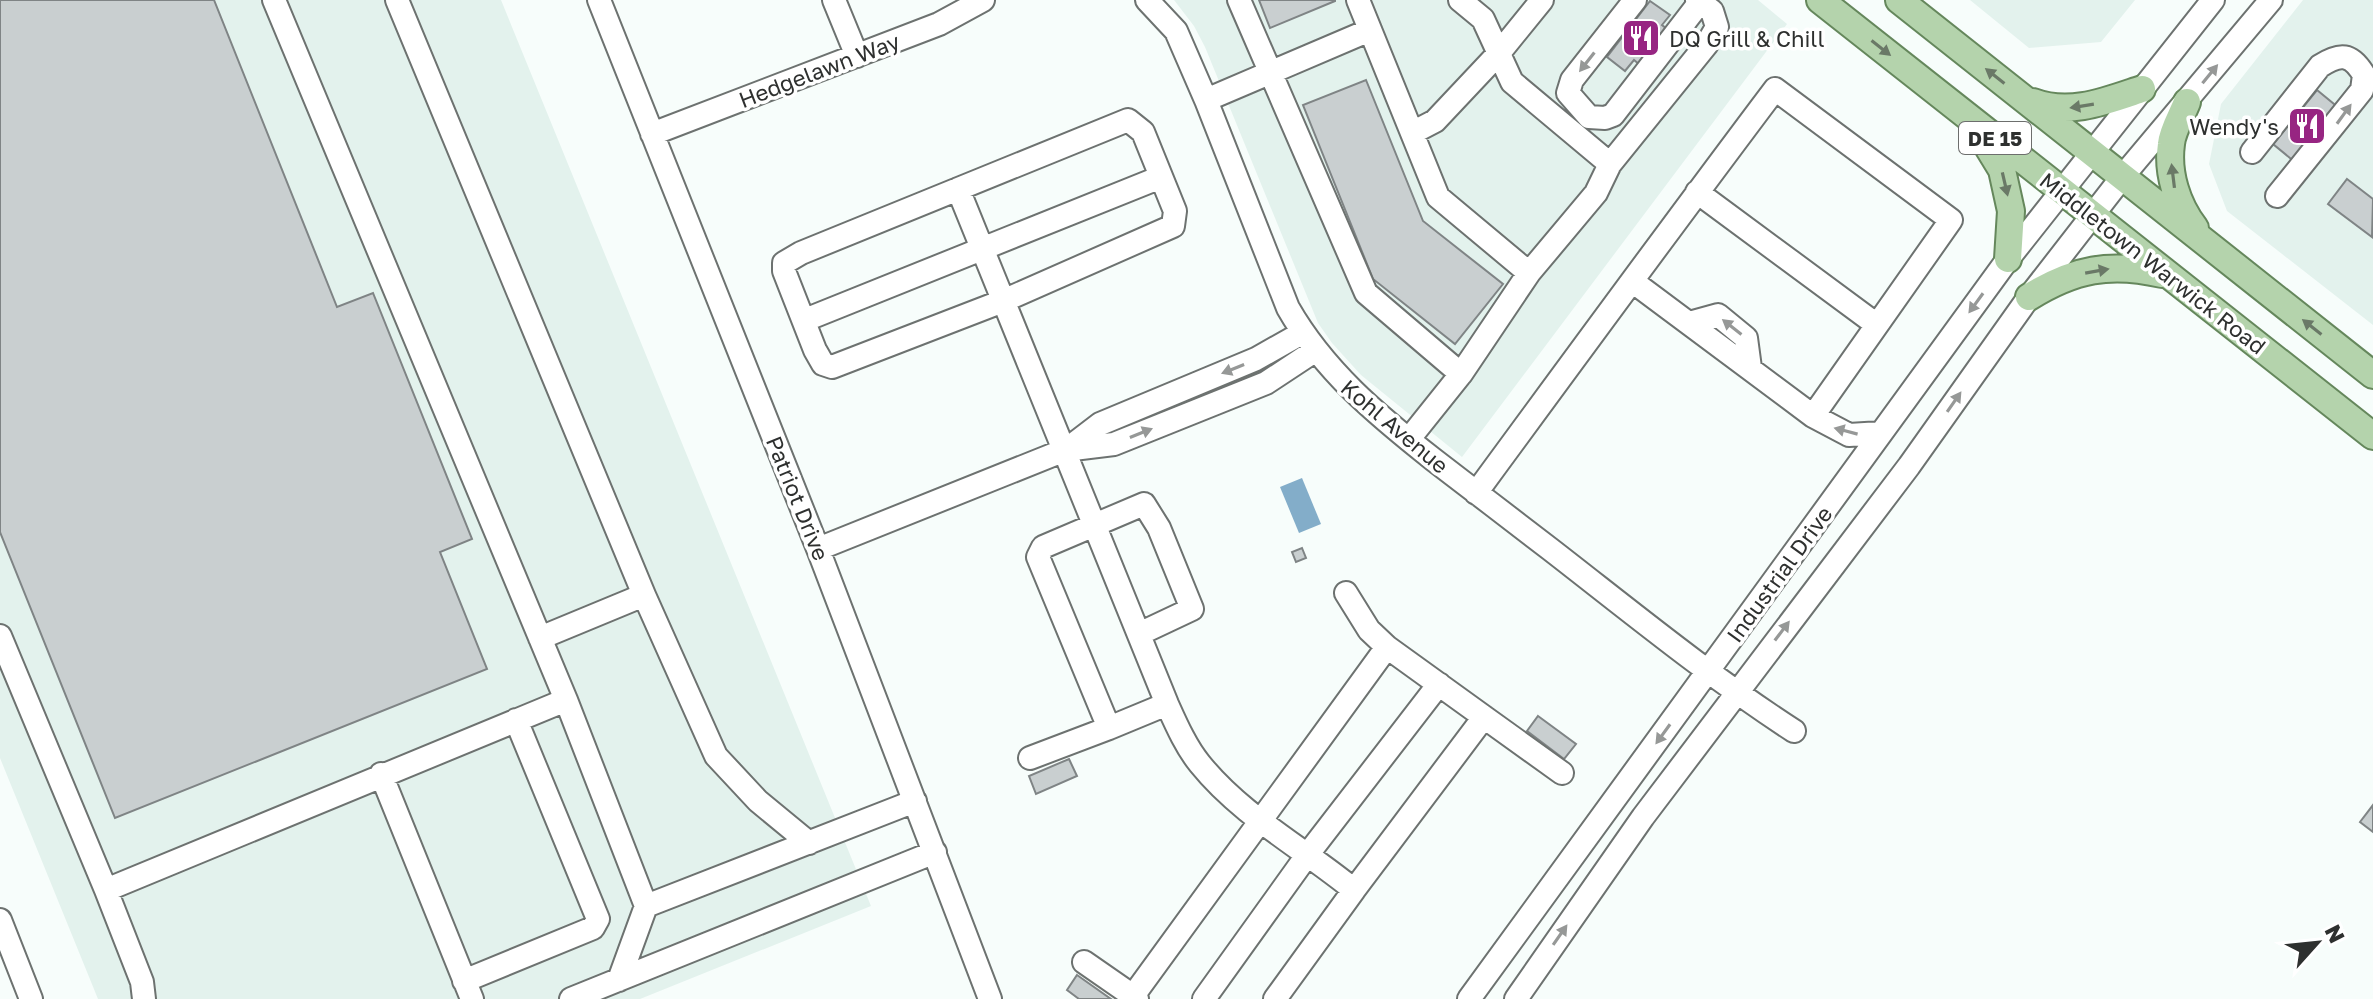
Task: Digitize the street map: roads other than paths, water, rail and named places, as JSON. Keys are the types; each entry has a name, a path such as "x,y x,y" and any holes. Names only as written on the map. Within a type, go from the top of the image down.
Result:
{"main road":[{"name":"Middletown Warwick Road","path":"1820,0 2373,436"},
{"name":"DE 15","path":"1899,0 2373,375"},
{"path":"2023,98 2049,108 2079,108 2142,89"},
{"path":"2187,102 2171,143 2173,185 2184,214 2207,243"},
{"path":"1969,118 2002,170 2011,211 2008,259"},
{"path":"2029,297 2059,279 2103,268 2133,267 2170,276"}],"street":[{"path":"274,0 566,700 646,906 619,980"},
{"path":"397,0 644,595 716,756 758,801 809,843"},
{"name":"Patriot Drive","path":"599,0 818,549 990,999"},
{"path":"834,0 857,56"},
{"name":"Hedgelawn Way","path":"652,134 939,24 983,0"},
{"name":"Kohl Avenue","path":"1147,0 1176,31 1288,308 1302,333 1333,372 1369,408 1476,493 1735,693 1794,731"},
{"path":"1239,0 1366,293 1461,374"},
{"path":"1358,0 1438,197 1529,273"},
{"path":"1460,0 1483,19 1512,82 1610,164"},
{"path":"1412,133 1435,121 1499,53 1542,0"},
{"path":"1409,439 1461,374 1529,273 1596,193 1610,164 1707,44 1717,27 1712,11 1699,1 1613,115 1589,117 1568,93 1572,80 1635,0"},
{"name":"Industrial Drive","path":"1474,992 2008,259 2213,0"},
{"name":"Industrial Drive","path":"1516,999 1643,817 1909,466 2029,297 2123,176 2271,0"},
{"path":"1206,100 1370,30"},
{"path":"2252,152 2320,66 2335,56 2346,57 2359,65 2364,75 2362,90 2277,196"},
{"path":"1476,493 1775,89 1951,220 1813,416"},
{"path":"1128,120 1143,132 1175,211 1173,226 1003,301 832,367 823,364 784,271 784,263 801,253 958,189 1128,120"},
{"path":"805,320 1161,177"},
{"path":"958,189 1167,704 1199,764 1260,822 1354,890"},
{"path":"1697,192 1877,325"},
{"path":"1632,281 1813,416 1849,435 1881,433"},
{"path":"818,549 1065,450 1100,424 1256,359 1302,333"},
{"path":"1065,450 1114,444 1142,433 1266,383 1316,350"},
{"path":"1109,728 1038,557 1043,547 1144,504 1159,528 1192,609 1139,634"},
{"path":"1346,593 1369,630 1387,647 1562,773"},
{"path":"540,638 644,595"},
{"path":"0,636 106,890 142,982 144,999"},
{"path":"1084,962 1135,998 1387,647"},
{"path":"1204,999 1308,854 1439,684"},
{"path":"106,890 566,700"},
{"path":"1030,758 1167,704"},
{"path":"1275,999 1484,717"},
{"path":"381,774 468,990 593,928 598,919 516,720"},
{"path":"646,906 915,801"},
{"path":"571,999 935,852"},
{"path":"0,920 31,999"},
{"path":"1474,992 1502,999"}],"water":[{"path":"1302,478 1321,524 1299,533 1280,487"}],"place":[{"name":"DQ Grill & Chill","path":"1641,38"},
{"name":"Wendy's","path":"2307,126"}]}
